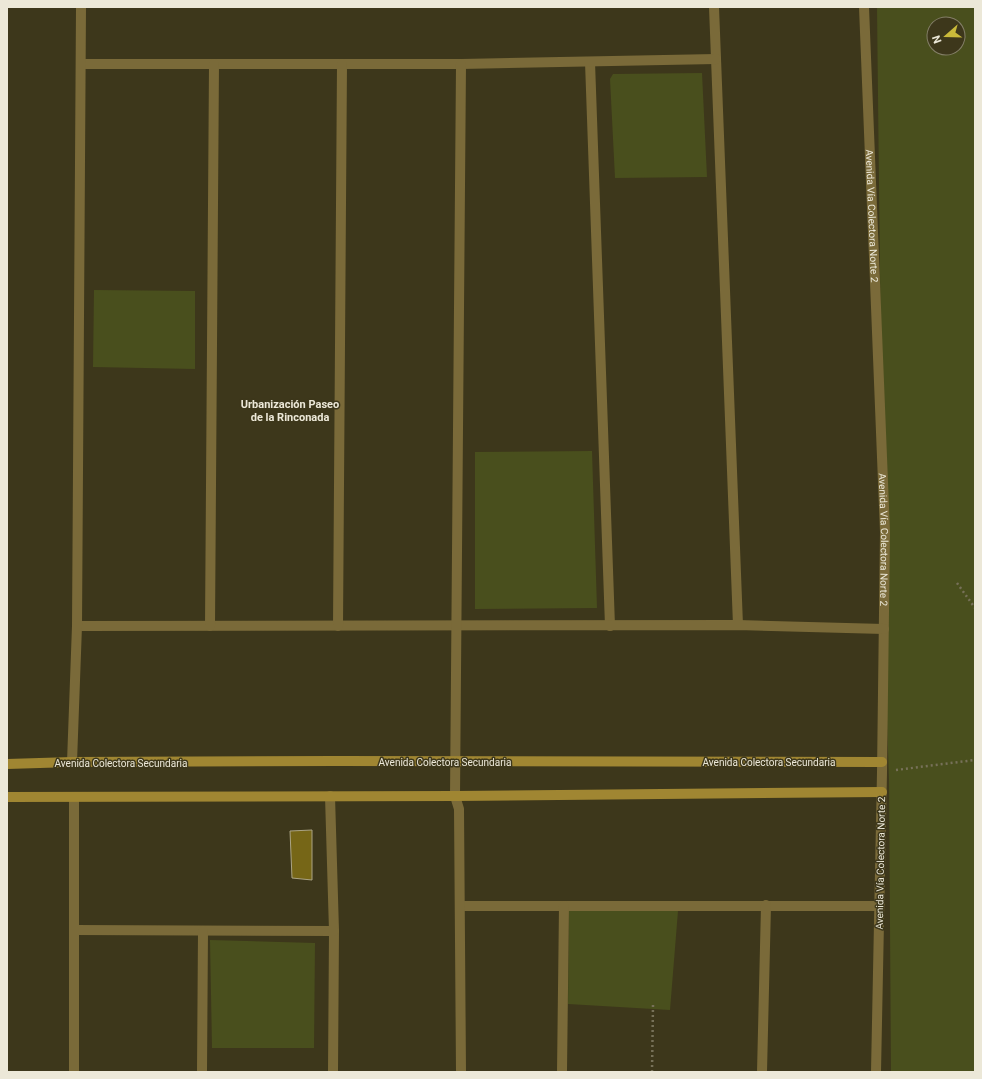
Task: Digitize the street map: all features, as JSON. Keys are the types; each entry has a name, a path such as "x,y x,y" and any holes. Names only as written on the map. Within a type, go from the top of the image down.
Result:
{"street":[{"path":"72,762 77,626 81,7"},
{"path":"714,7 738,625"},
{"name":"Avenida Vía Colectora Norte 2","path":"864,7 885,532 882,792 876,1072"},
{"path":"81,64 461,64 716,59"},
{"path":"590,62 610,626"},
{"path":"210,626 214,64"},
{"path":"338,626 342,64"},
{"path":"461,64 458,625 455,796 459,809 461,1072"},
{"path":"77,626 738,625 884,628"},
{"name":"Avenida Colectora Secundaria","path":"7,764 72,762 456,762 882,767"},
{"path":"7,797 455,796 882,792"},
{"path":"330,796 334,932 333,1072"},
{"path":"74,797 74,1072"},
{"path":"460,906 880,906"},
{"path":"562,1072 564,906"},
{"path":"762,1072 766,906"},
{"path":"74,930 334,932"},
{"path":"202,1072 203,932"}],"path":[{"path":"957,583 975,608"},
{"path":"882,767 975,760"},
{"path":"652,1072 653,1005"}],"green space":[{"path":"877,7 975,7 975,1072 891,1072 889,780 884,629"},
{"path":"702,73 707,177 615,178 610,79 613,74"},
{"path":"94,290 195,291 195,369 93,367"},
{"path":"592,451 597,608 475,609 475,452"},
{"path":"569,911 678,911 670,1010 568,1004"},
{"path":"210,940 315,943 314,1048 212,1048"}],"building":[{"path":"312,830 312,880 292,878 290,831"}],"district":[{"name":"Urbanización Paseo de la Rinconada","path":"290,410"}]}
